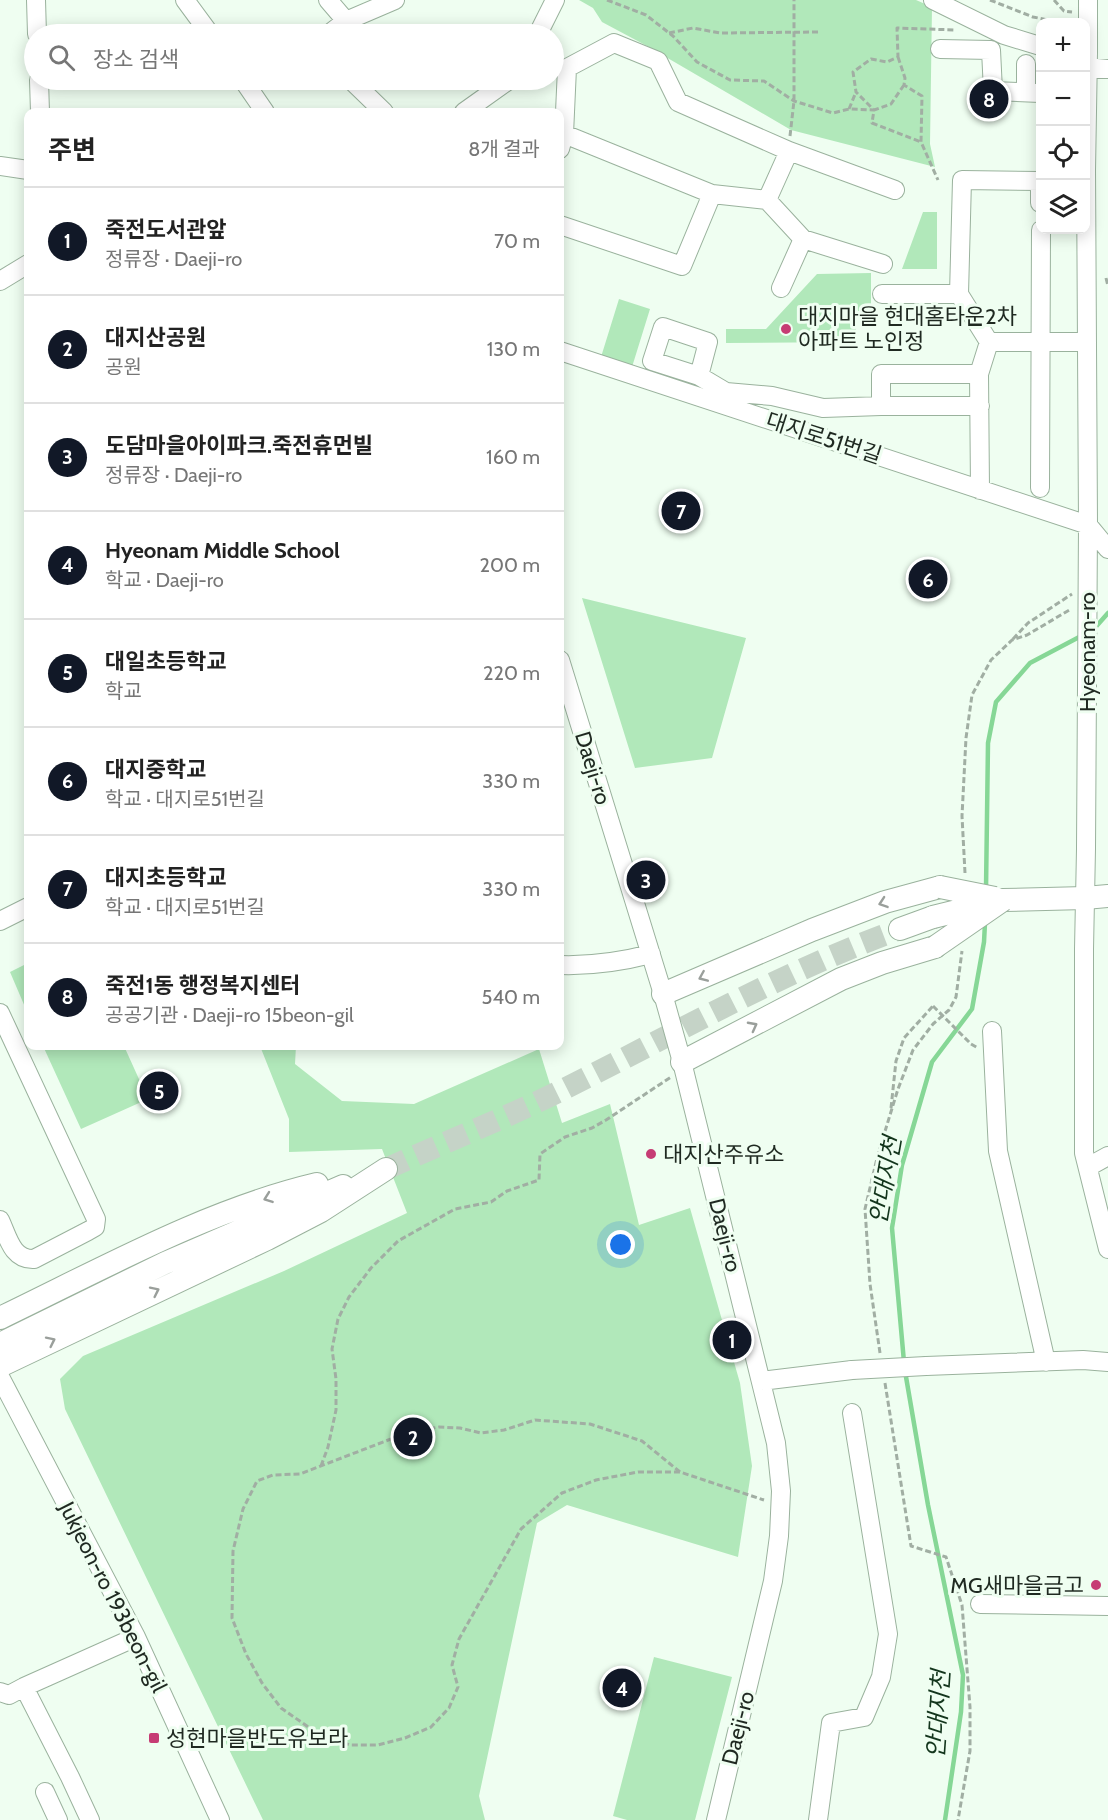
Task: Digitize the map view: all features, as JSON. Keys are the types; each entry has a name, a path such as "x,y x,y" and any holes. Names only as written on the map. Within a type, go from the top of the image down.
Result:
{"main road":[{"path":"663,994 843,918 885,902 940,888 1003,900 1108,896"},
{"path":"900,928 933,917 1003,900"},
{"path":"683,1067 841,979 934,947 1003,900"},
{"path":"0,1318 153,1243 283,1192 386,1169 321,1211 267,1239 0,1344"},
{"path":"0,1365 95,1308"}],"street":[{"path":"36,0 37,24"},
{"path":"185,0 203,24"},
{"path":"328,0 346,21"},
{"path":"342,24 395,0"},
{"path":"543,24 555,0"},
{"path":"933,0 1004,35 1036,45"},
{"name":"Hyeonam-ro","path":"1088,0 1088,18"},
{"path":"564,112 567,68 614,43 658,62 678,102 789,151 895,190"},
{"path":"940,49 991,50 993,91 1034,93 1026,64"},
{"path":"1090,63 1108,69"},
{"path":"39,90 40,108"},
{"path":"250,90 262,108"},
{"path":"361,90 380,108"},
{"path":"470,108 495,90"},
{"name":"Hyeonam-ro","path":"1087,126 1088,525 1087,585 1080,606 1087,651 1084,1153 1108,1249"},
{"path":"564,143 712,194 767,200 803,239 883,264"},
{"path":"767,200 789,151"},
{"path":"0,166 24,169"},
{"path":"980,490 979,374 989,342 959,294 962,180 1036,182"},
{"path":"564,226 682,266 712,194"},
{"path":"1040,488 1041,234"},
{"path":"781,288 803,239"},
{"path":"0,281 24,266"},
{"path":"0,289 24,280"},
{"path":"882,294 959,294"},
{"path":"989,342 1087,342"},
{"name":"대지로51번길","path":"564,352 1088,525"},
{"path":"881,406 881,375 979,374"},
{"path":"699,376 726,392 772,396 823,408 980,406"},
{"path":"1088,525 1105,545"},
{"name":"Daeji-ro","path":"564,673 663,994 776,1443 781,1491 779,1536 773,1581 716,1820"},
{"path":"0,921 24,909"},
{"path":"564,965 619,963 651,954"},
{"path":"0,1013 96,1219 95,1227 34,1259 20,1257 13,1250 0,1220"},
{"path":"992,1031 998,1150 1046,1362"},
{"path":"1088,1167 1108,1156"},
{"path":"761,1381 852,1370 1083,1360 1108,1362"},
{"name":"Jukjeon-ro 193beon-gil","path":"0,1377 136,1637 220,1820"},
{"path":"818,1820 831,1723 864,1717 881,1677 888,1634 852,1413"},
{"path":"980,1604 1108,1606"},
{"path":"0,1692 9,1695 136,1637"},
{"path":"24,1687 90,1820"},
{"path":"45,1792 58,1820"}],"path":[{"path":"607,0 646,15 669,33 697,62 730,80 764,81 794,101 833,113 849,109 874,110 891,104 904,85 905,78 898,57 897,28 962,30 965,50"},
{"path":"789,151 794,101 794,0"},
{"path":"990,0 1038,18"},
{"path":"1054,0 1064,11 1074,13"},
{"path":"669,33 693,28 720,33 819,33"},
{"path":"849,109 856,92 853,72 871,59 887,62 898,57"},
{"path":"904,85 922,96 921,142 938,180"},
{"path":"856,92 874,110"},
{"path":"874,110 872,123 921,142"},
{"path":"1106,278 1108,286"},
{"path":"965,874 962,816 966,738 972,695 991,660 1028,623 1087,585"},
{"path":"1012,640 1027,635 1064,612 1080,606"},
{"path":"881,1358 870,1284 865,1209 878,1154 913,1050 933,1024 949,1010 956,997 963,943"},
{"path":"890,1115 896,1061 904,1038 933,1006 971,1044"},
{"path":"321,1466 328,1447 336,1410 336,1379 332,1349 338,1319 348,1297 371,1268 398,1241 455,1209 491,1203 507,1191 539,1180 540,1154 565,1137 592,1128 606,1120 683,1067"},
{"path":"884,1379 911,1546 946,1557 962,1605 969,1696 970,1751 958,1820"},
{"path":"680,1472 642,1441 590,1424 535,1420 504,1430 481,1433 460,1428 440,1427 409,1432 300,1474 273,1475 257,1481 243,1509 233,1551 232,1618 251,1663 262,1683 281,1708 317,1733 350,1745 378,1745 405,1738 431,1727 449,1708 458,1687 452,1665 459,1639 521,1529 562,1493 596,1480 638,1472 680,1472 780,1504"}],"green space":[{"path":"579,0 916,0 932,7 930,144 935,167 791,130 602,22 593,8"},
{"path":"923,212 937,212 937,269 902,269"},
{"path":"871,273 871,315 856,315 856,342 726,343 726,329 766,329 817,274"},
{"path":"619,299 650,309 632,367 601,357"},
{"path":"582,598 746,638 712,758 635,768"},
{"path":"24,965 24,1005 10,972"},
{"path":"45,1050 126,1050 148,1099 81,1129"},
{"path":"262,1050 296,1050 295,1064 342,1101 414,1104 539,1050 562,1123 610,1104 639,1225 690,1208 740,1383 752,1466 738,1557 567,1505 537,1523 479,1796 485,1820 263,1820 65,1409 60,1379 83,1356 284,1271 407,1213 382,1149 289,1152 289,1119"},
{"path":"654,1657 732,1677 695,1820 627,1820 613,1816"}],"waterway":[{"name":"안대지천","path":"1093,630 1108,613"},
{"name":"안대지천","path":"986,890 988,743 996,702 1030,663 1083,635"},
{"name":"안대지천","path":"904,1362 892,1228 902,1165 932,1062 972,1009 984,942 985,923"},
{"name":"안대지천","path":"905,1371 928,1505 963,1675 961,1712 945,1820"}],"tunnel":[{"path":"386,1169 542,1100 813,964 900,929"}],"place":[{"name":"죽전1동 행정복지센터","path":"989,99"},
{"name":"대지마을 현대홈타운2차 아파트 노인정","path":"786,329"},
{"name":"대지초등학교","path":"681,511"},
{"name":"대지중학교","path":"928,579"},
{"name":"도담마을아이파크.죽전휴먼빌","path":"646,880"},
{"name":"대일초등학교","path":"159,1091"},
{"name":"대지산주유소","path":"651,1154"},
{"name":"죽전도서관앞","path":"732,1340"},
{"name":"대지산공원","path":"413,1437"},
{"name":"MG새마을금고","path":"1096,1585"},
{"name":"Hyeonam Middle School","path":"622,1688"},
{"name":"성현마을반도유보라","path":"154,1738"}]}
